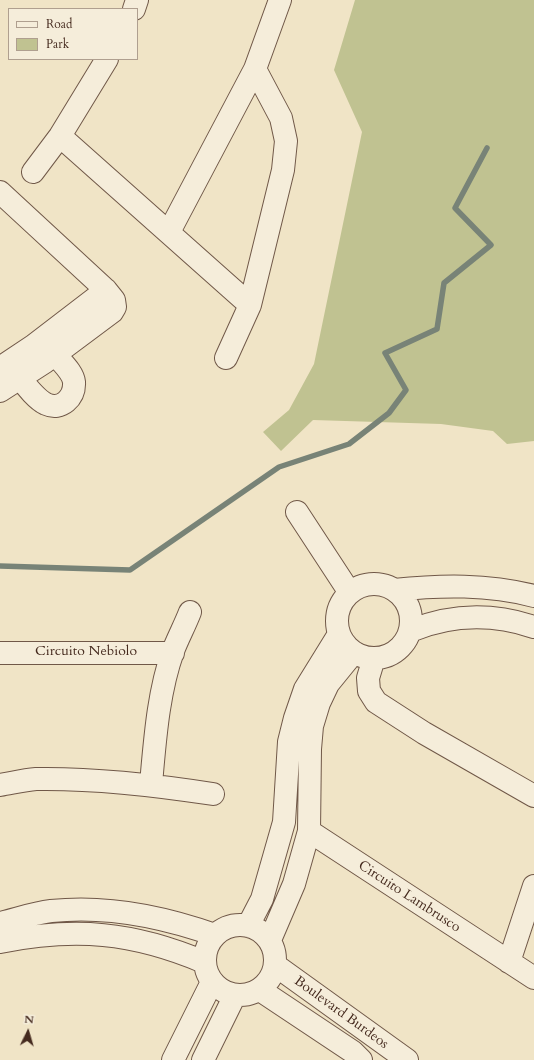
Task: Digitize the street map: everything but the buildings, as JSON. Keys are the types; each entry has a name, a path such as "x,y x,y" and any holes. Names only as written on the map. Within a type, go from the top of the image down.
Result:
{"street":[{"path":"169,232 255,69 280,0"},
{"path":"33,172 60,136 106,60"},
{"path":"226,358 250,305 283,170 286,141 281,118 255,69"},
{"path":"60,136 250,305"},
{"path":"0,391 20,378 106,290 1,195"},
{"path":"0,368 45,354"},
{"path":"20,378 41,401 54,406 63,405 69,400 74,382 70,373 45,354"},
{"path":"298,512 350,593"},
{"path":"367,585 386,586 394,590 403,598 409,608 411,619 410,631 405,642 397,650 386,656 364,655 345,644 339,634 337,623 338,612 343,601 350,593 367,585"},
{"path":"394,590 439,585 484,587 534,596"},
{"path":"151,784 156,732 173,653 190,612"},
{"path":"410,631 429,623 448,618 488,617 516,621 534,627"},
{"path":"248,926 262,899 284,822 289,742 294,718 305,689 339,634"},
{"name":"Circuito Nebiolo","path":"0,653 173,653"},
{"path":"364,655 369,691 376,702 424,733 534,796"},
{"path":"270,940 294,884 309,831 310,749 312,726 319,703 328,684 364,655"},
{"path":"0,785 35,779 151,784 213,794"},
{"name":"Circuito Lambrusco","path":"309,831 534,978"},
{"path":"509,962 534,886"},
{"path":"0,923 50,911 88,910 170,920 216,935"},
{"path":"238,924 248,926 256,928 270,940 276,958 272,976 260,990 236,995 224,992 212,982 204,962 208,944 220,930 238,924"},
{"path":"0,942 58,933 88,933 154,944 204,962"},
{"name":"Boulevard Burdeos","path":"275,965 407,1060"},
{"path":"173,1060 212,982"},
{"name":"Boulevard Burdeos","path":"260,990 353,1052 361,1060"},
{"path":"202,1060 236,995"}],"green space":[{"path":"355,0 534,0 534,441 507,444 493,431 441,424 313,420 281,451 263,432 289,410 314,364 362,132 334,70"}],"waterway":[{"path":"0,566 130,570 279,467 349,444 389,413 406,390 385,353 437,329 444,283 491,245 455,208 487,148"}]}
